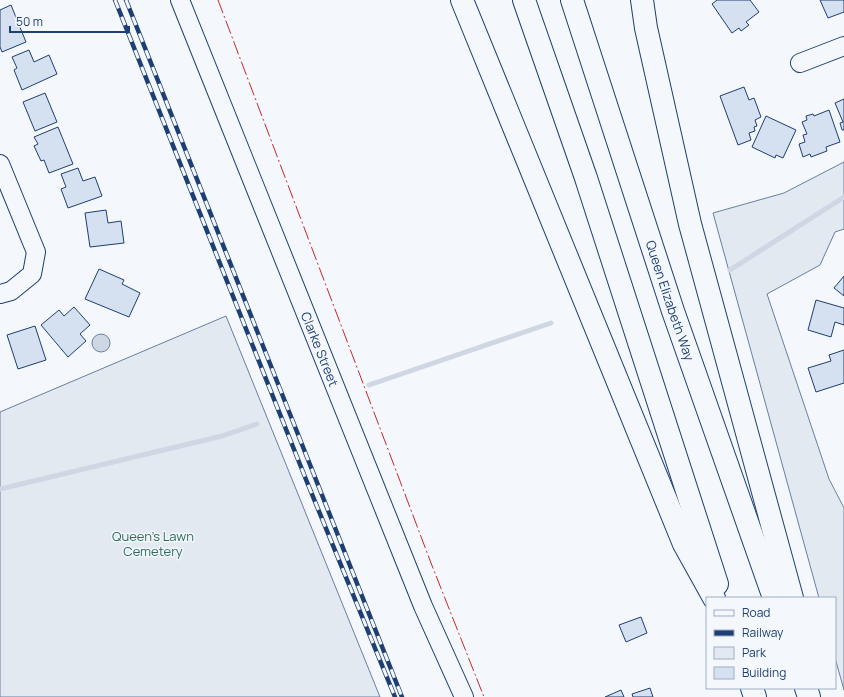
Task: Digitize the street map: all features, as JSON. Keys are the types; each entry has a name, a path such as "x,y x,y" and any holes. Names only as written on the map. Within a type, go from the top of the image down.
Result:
{"highway":[{"path":"462,0 684,544 713,597"},
{"path":"524,0 586,178 722,597"},
{"name":"Queen Elizabeth Way","path":"572,0 673,311 774,597"},
{"path":"642,0 646,28 690,224 792,597"}],"street":[{"name":"Clarke Street","path":"180,0 423,606 464,697"},
{"path":"800,63 844,46"},
{"path":"0,164 36,252 32,274 11,291 0,294"}],"green space":[{"path":"844,162 844,229 835,232 820,265 767,294 829,479 844,508 844,690 836,662 836,597 819,597 713,213 784,193"},
{"name":"Queen's Lawn Cemetery","path":"226,316 380,697 0,697 0,412"}],"shaded area":[{"path":"101,334 107,337 110,343 107,349 101,352 95,349 92,343 95,337"}],"building":[{"path":"717,0 750,0 759,12 746,22 749,25 741,31 739,28 732,33 712,4"},
{"path":"820,0 844,0 844,12 828,18"},
{"path":"11,5 26,42 2,52 0,47 0,10"},
{"path":"29,50 34,62 49,55 57,74 22,90 14,70 17,68 12,57"},
{"path":"744,87 749,100 754,98 761,117 755,120 757,126 754,127 755,131 749,133 751,140 738,145 720,96"},
{"path":"45,93 57,122 35,131 23,102"},
{"path":"844,99 844,130 842,130 840,123 843,122 835,103"},
{"path":"829,110 840,142 826,147 827,151 811,157 810,154 803,157 799,144 805,142 803,135 807,134 802,122 807,120 806,116 813,114 814,116"},
{"path":"766,116 796,130 783,158 776,155 775,158 752,147"},
{"path":"58,127 73,164 49,173 44,160 41,161 34,146 38,144 34,137"},
{"path":"78,168 83,181 95,177 102,196 68,208 61,189 66,187 61,174"},
{"path":"106,210 108,223 121,221 124,243 90,247 85,213"},
{"path":"99,269 124,280 122,284 140,293 129,317 85,299"},
{"path":"844,276 844,296 834,288"},
{"path":"816,300 844,308 844,325 835,322 831,337 808,330"},
{"path":"74,307 90,325 80,334 86,341 68,357 41,325 59,310 64,316"},
{"path":"35,326 46,360 18,369 7,335"},
{"path":"844,350 844,383 816,392 808,368 831,361 829,355"},
{"path":"641,617 647,633 626,642 619,625"},
{"path":"650,688 653,697 633,697 632,694"},
{"path":"621,690 624,697 605,697"}],"waterway":[{"path":"730,270 844,197"},
{"path":"369,385 551,323"},
{"path":"0,489 222,436 257,424"}],"railway":[{"path":"115,0 307,482 395,697"},
{"path":"126,0 402,697"}],"power":[{"path":"218,0 431,563 484,697"}]}
